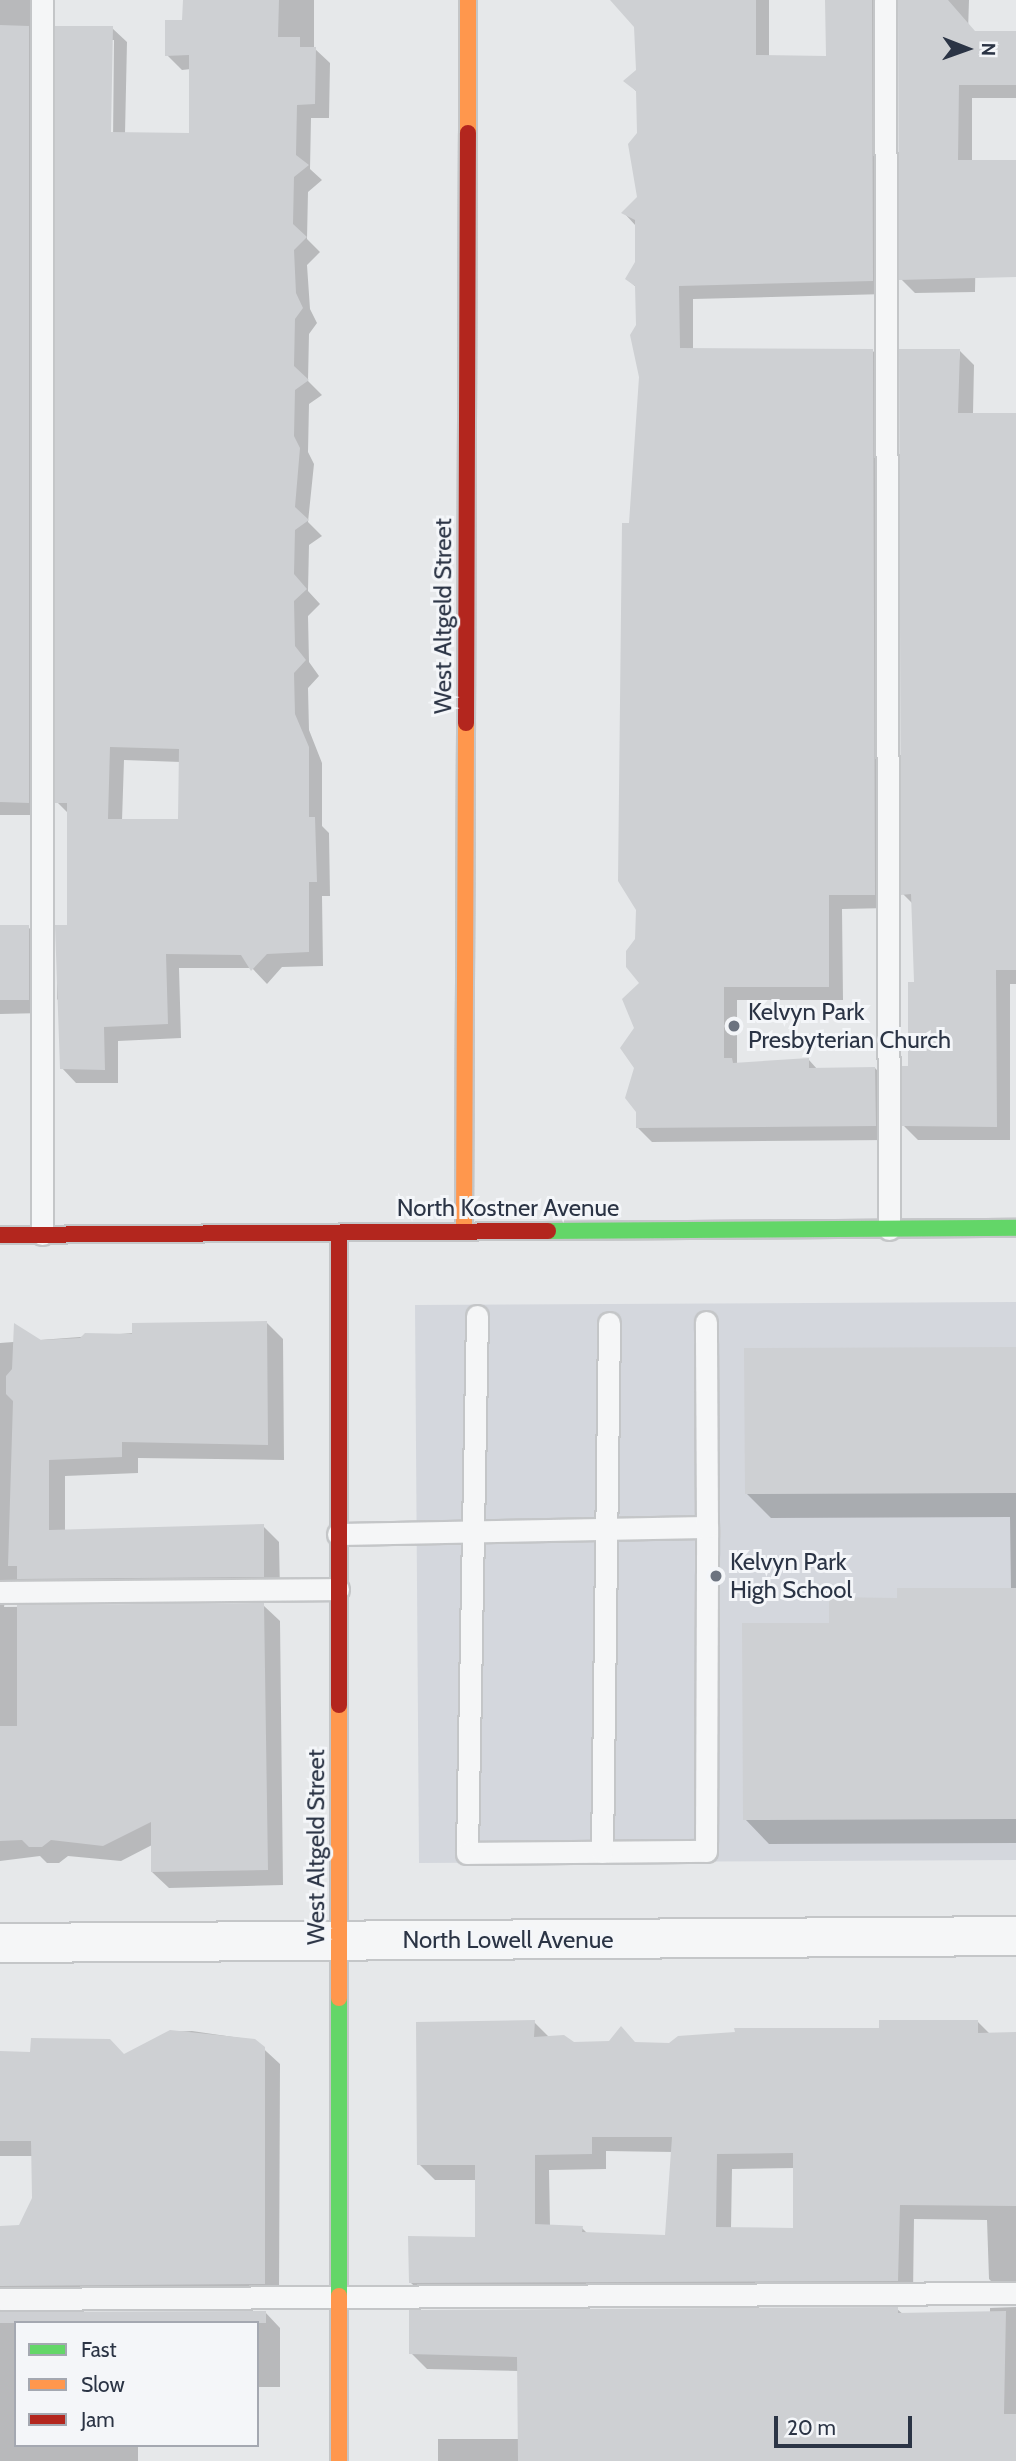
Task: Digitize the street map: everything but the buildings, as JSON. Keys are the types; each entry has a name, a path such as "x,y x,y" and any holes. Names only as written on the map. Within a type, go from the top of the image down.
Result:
{"street":[{"name":"West Altgeld Street","path":"464,1231 468,0"},
{"name":"North Kostner Avenue","path":"0,1235 1016,1228"},
{"name":"West Altgeld Street","path":"339,1233 339,2461"},
{"name":"North Lowell Avenue","path":"0,1943 1016,1936"}],"lane":[{"path":"42,0 42,1234"},
{"path":"886,0 889,1229"},
{"path":"477,1316 467,1853 706,1852 706,1322"},
{"path":"602,1852 609,1323"},
{"path":"338,1534 707,1527"},
{"path":"0,1592 338,1588"},
{"path":"0,2300 1016,2293"}],"shaded area":[{"name":"Kelvyn Park High School","path":"1016,1302 1016,1860 419,1863 415,1305"}],"traffic: fast":[{"path":"548,1231 1016,1228"},
{"path":"339,1998 339,2296"}],"traffic: slow":[{"path":"468,0 468,133"},
{"path":"464,1231 466,723"},
{"path":"339,1705 339,1998"},
{"path":"339,2296 339,2461"}],"traffic: jam":[{"path":"466,723 468,133"},
{"path":"0,1235 548,1231"},
{"path":"339,1233 339,1705"}],"place":[{"name":"Kelvyn Park Presbyterian Church","path":"734,1026"},
{"name":"Kelvyn Park High School","path":"716,1576"}]}
